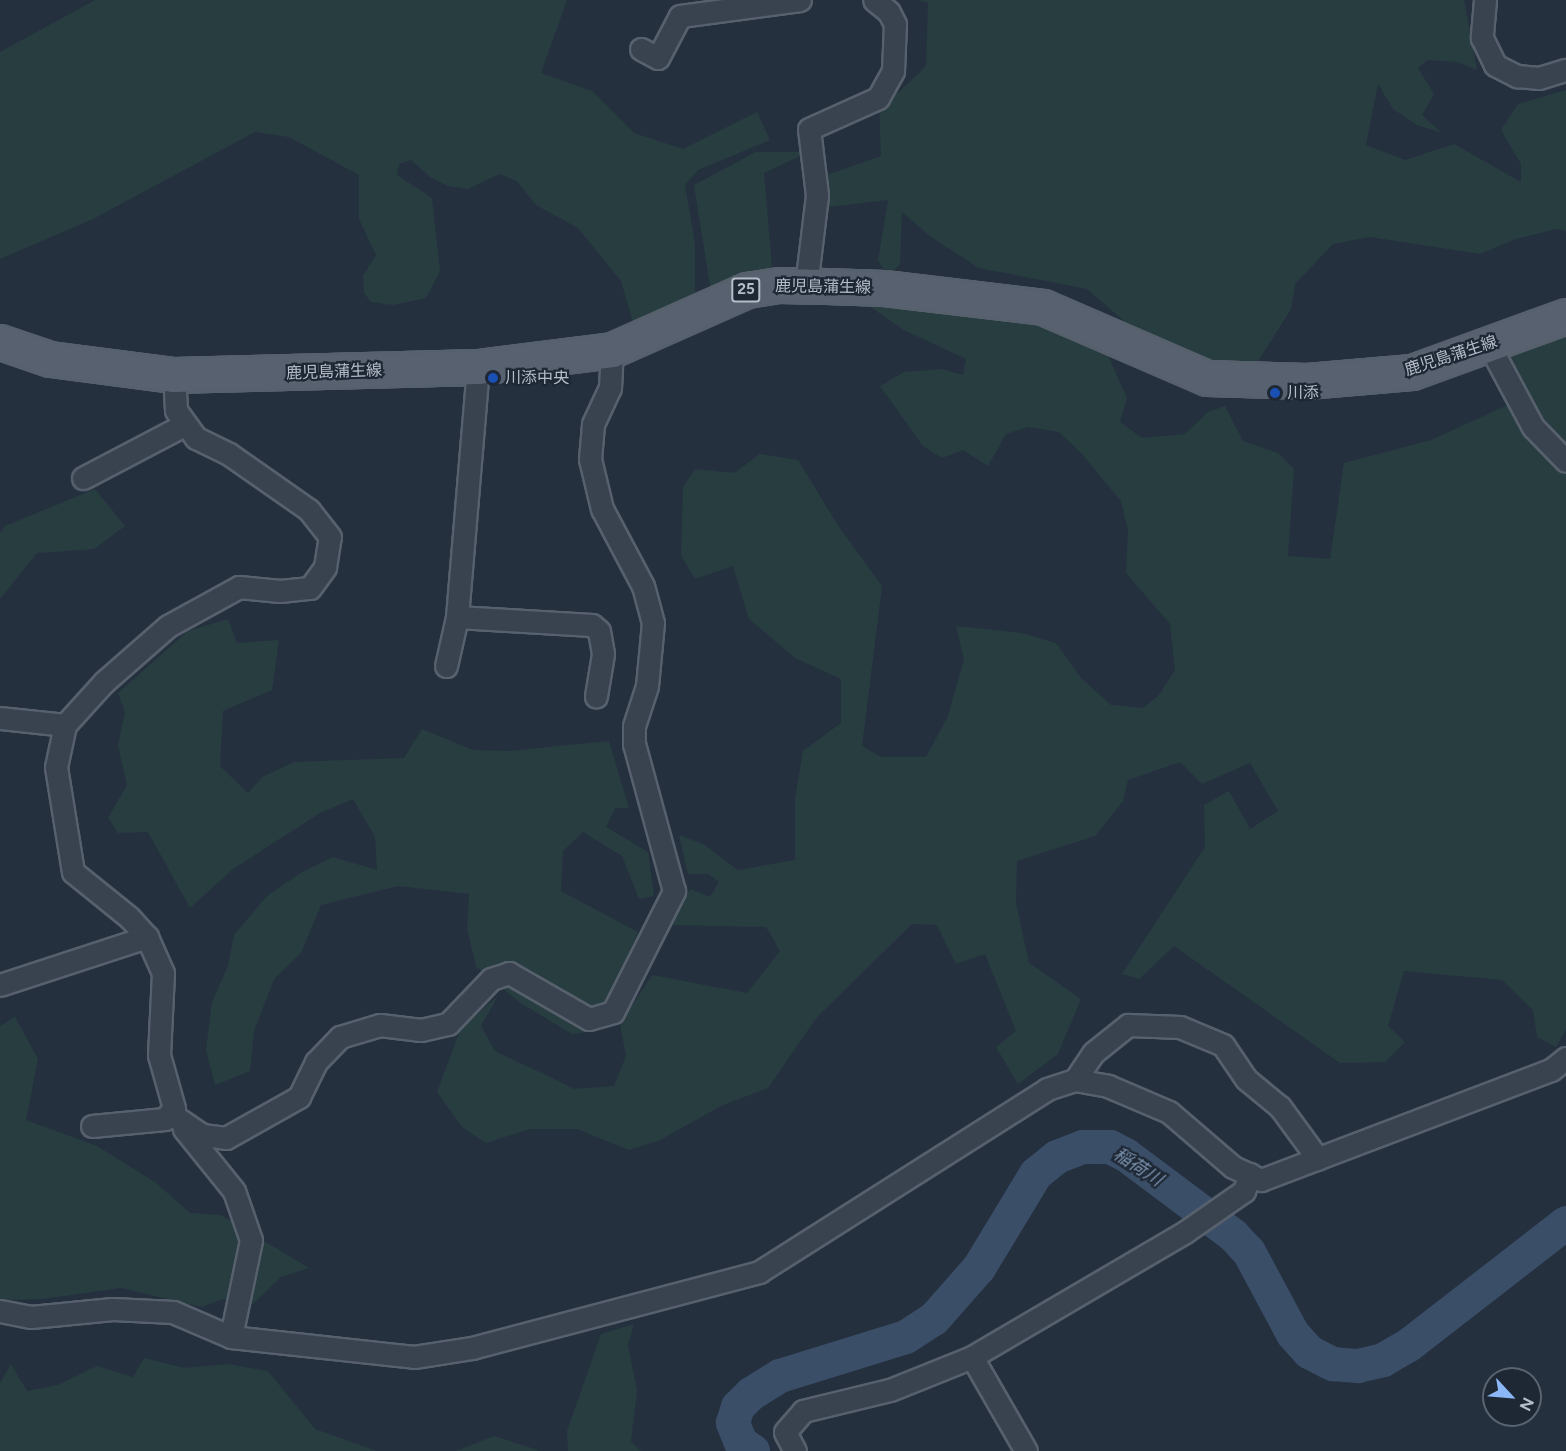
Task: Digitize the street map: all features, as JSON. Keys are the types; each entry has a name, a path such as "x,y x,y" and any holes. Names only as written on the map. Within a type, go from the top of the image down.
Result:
{"main road":[{"name":"鹿児島蒲生線","path":"0,342 59,361 174,375 478,367 612,350 747,290 779,285 884,288 1043,307 1091,324 1181,369 1207,378 1307,381 1388,376 1489,345 1566,316"}],"street":[{"path":"641,49 658,58 680,16 800,0"},
{"path":"806,286 817,195 809,129 878,98 893,71 895,24 889,12 874,0"},
{"path":"1485,0 1482,38 1495,65 1517,76 1539,78 1566,70"},
{"path":"1489,345 1533,427 1566,461"},
{"path":"171,1114 202,1135 226,1138 299,1098 316,1062 340,1037 380,1025 421,1030 448,1024 491,979 509,973 589,1019 613,1011 674,891 634,744 634,726 647,686 653,623 643,586 602,509 590,459 593,424 610,388 612,350"},
{"path":"446,666 457,617 478,367"},
{"path":"174,375 176,410 184,425 196,438 229,454 309,510 330,537 325,567 310,588 280,591 239,587 168,626 104,682 65,725 56,767 73,872 130,918 147,937 162,973 159,1055 171,1092 171,1114 234,1191 251,1240 231,1337"},
{"path":"83,478 184,425"},
{"path":"457,617 592,625 599,631 603,654 596,696"},
{"path":"0,718 65,725"},
{"path":"0,985 147,937"},
{"path":"1075,1080 1092,1053 1128,1025 1180,1027 1223,1045 1246,1079 1280,1107 1318,1159"},
{"path":"795,1451 785,1432 803,1412 890,1390 972,1357 1185,1232 1247,1182 1261,1180 1318,1159 1551,1070 1566,1058"},
{"path":"0,1311 31,1317 113,1309 173,1312 231,1337 414,1357 472,1348 759,1272 1047,1089 1075,1080 1108,1086 1169,1112 1233,1167 1247,1182"},
{"path":"92,1126 155,1121 171,1114"},
{"path":"972,1357 1026,1451"}],"green space":[{"path":"95,0 567,0 541,73 592,91 634,133 683,149 757,112 770,140 698,170 685,185 695,244 695,299 635,329 621,281 578,228 536,205 517,181 499,174 468,189 448,186 430,177 411,160 399,164 397,175 432,198 440,271 426,298 393,305 371,302 364,293 363,276 376,255 359,219 359,175 289,137 255,132 93,219 0,259 0,52"},
{"path":"919,0 1464,0 1477,70 1457,62 1428,60 1418,68 1434,94 1422,115 1442,133 1417,125 1393,109 1378,84 1366,145 1405,160 1454,144 1521,182 1521,164 1501,130 1518,104 1566,90 1566,231 1556,229 1516,239 1480,254 1370,237 1333,244 1295,284 1291,309 1252,371 1221,370 1146,340 1087,289 979,268 931,237 902,212 900,264 894,270 883,269 878,260 888,200 821,208 821,177 881,156 879,103 886,95 898,93 926,66 928,3"},
{"path":"756,152 809,152 764,173 772,267 711,292 694,185"},
{"path":"853,295 1033,317 1102,342 1127,398 1120,422 1142,438 1185,434 1208,412 1225,406 1243,441 1278,453 1294,469 1288,556 1330,559 1344,463 1431,440 1512,403 1507,346 1566,333 1566,1029 1556,1047 1537,1037 1533,1010 1502,980 1404,971 1388,1026 1405,1042 1385,1062 1340,1063 1174,946 1139,979 1122,974 1205,847 1204,805 1229,791 1250,829 1278,811 1250,763 1202,784 1180,762 1128,780 1123,801 1095,836 1017,861 1016,903 1029,963 1081,999 1058,1054 1018,1084 996,1047 1016,1031 985,954 956,964 937,925 912,924 817,1017 768,1088 723,1105 660,1140 629,1150 577,1129 530,1129 486,1143 462,1127 437,1092 461,1028 498,996 481,1026 495,1051 575,1089 614,1086 626,1056 620,1024 652,975 747,993 780,951 766,927 671,925 690,889 710,897 719,882 708,874 688,874 679,835 703,844 738,870 795,860 795,798 803,751 841,723 841,679 795,658 749,619 733,566 695,579 681,555 683,487 695,469 734,473 760,454 798,460 839,527 882,586 862,746 881,757 926,757 948,716 964,659 956,626 1022,633 1056,643 1081,678 1111,705 1143,708 1159,695 1175,670 1170,624 1126,573 1128,530 1121,501 1082,454 1059,432 1028,427 1006,434 988,466 963,450 942,458 923,446 880,386 904,372 941,369 963,375 966,359 904,330"},
{"path":"95,489 125,526 94,549 37,553 0,599 0,533 5,526"},
{"path":"228,619 237,643 279,640 272,690 223,711 220,766 248,793 262,777 294,762 404,758 422,729 473,750 509,751 609,741 629,808 615,808 606,827 648,852 654,896 639,899 622,856 583,832 563,851 561,891 638,932 595,1031 572,1034 519,1002 476,966 467,929 469,894 398,886 321,905 301,953 274,979 254,1031 250,1071 215,1085 206,1050 212,1002 228,966 234,935 267,896 302,872 333,857 377,870 375,837 353,799 320,813 233,869 190,908 148,832 118,833 108,818 127,785 118,745 125,712 118,693 188,631"},
{"path":"15,1017 38,1059 26,1120 97,1146 155,1182 190,1213 221,1215 309,1268 281,1277 254,1303 223,1299 202,1307 121,1288 42,1299 0,1300 0,1026"},
{"path":"634,1324 628,1345 637,1391 631,1442 641,1451 568,1451 567,1431 601,1334"},
{"path":"144,1358 184,1368 228,1364 268,1371 315,1429 377,1451 0,1451 0,1383 11,1364 27,1391 58,1385 97,1366 133,1377"},
{"path":"494,1436 538,1450 456,1451"}],"waterway":[{"name":"稲荷川","path":"753,1451 741,1443 733,1423 738,1407 751,1394 780,1376 906,1337 934,1319 979,1268 1036,1174 1057,1157 1083,1147 1110,1147 1126,1155 1233,1235 1249,1252 1293,1334 1309,1352 1333,1364 1358,1366 1383,1360 1409,1345 1566,1223"}],"place":[{"name":"川添中央","path":"493,378"},
{"name":"川添","path":"1275,393"}]}
